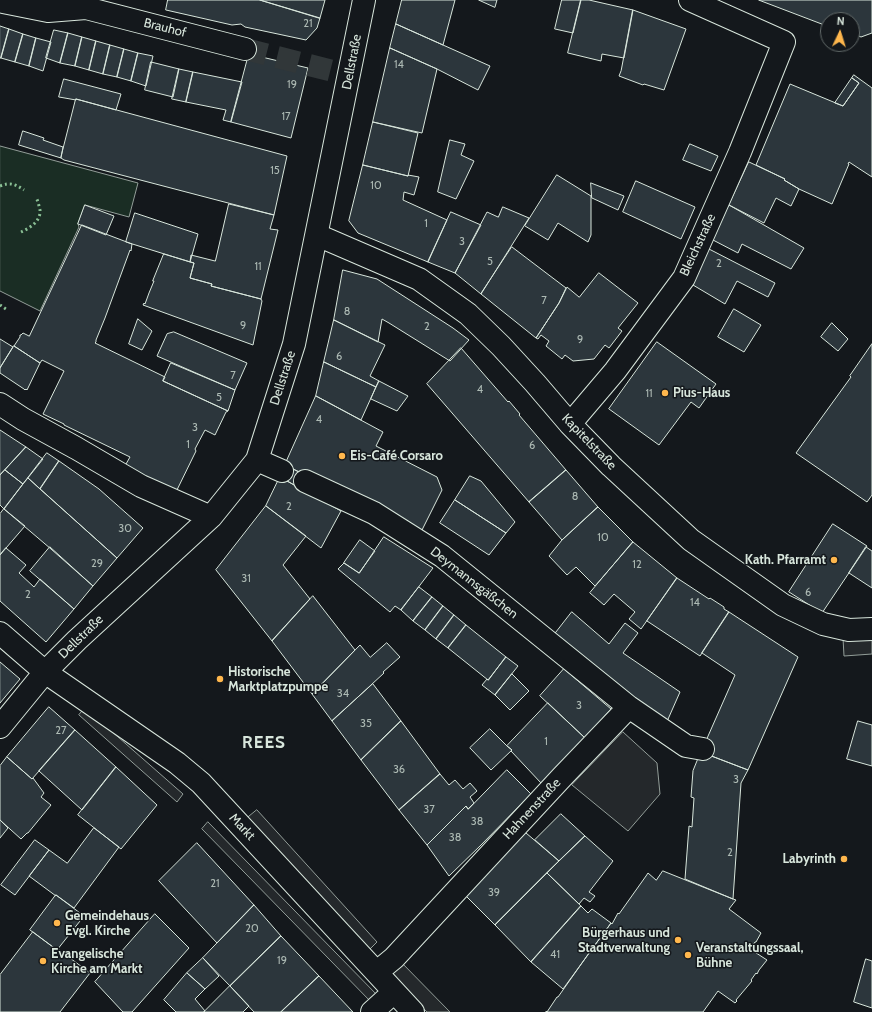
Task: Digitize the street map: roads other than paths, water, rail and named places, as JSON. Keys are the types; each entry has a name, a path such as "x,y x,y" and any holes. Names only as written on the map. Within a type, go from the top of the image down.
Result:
{"street":[{"name":"Dellstraße","path":"0,727 45,672 77,640 211,517 257,460 294,344 364,0"},
{"name":"Bleichstraße","path":"570,424 615,371 684,278 740,152 784,42 690,0"},
{"name":"Brauhof","path":"4,2 48,11 87,4 245,49"},
{"name":"Kapitelstraße","path":"317,235 419,279 468,314 501,346 570,424 611,466 691,540 783,605 823,624 848,630 872,630"},
{"path":"0,404 23,419 140,486 211,517"},
{"path":"257,460 282,472"},
{"name":"Deymannsgäßchen","path":"305,481 374,513 442,556 629,708"},
{"name":"Markt","path":"0,633 45,672 177,763 201,784 414,1012"},
{"path":"629,708 686,746 703,749"},
{"name":"Hahnenstraße","path":"376,972 394,958 562,777 629,708"},
{"path":"372,1012 394,992"}],"tunnel":[{"path":"245,49 349,75"}],"place":[{"name":"Pius-Haus","path":"665,393"},
{"name":"Eis-Café Corsaro","path":"342,456"},
{"name":"Kath. Pfarramt","path":"834,560"},
{"name":"Historische Marktplatzpumpe","path":"220,679"},
{"name":"Labyrinth","path":"844,859"},
{"name":"Gemeindehaus Evgl. Kirche","path":"57,923"},
{"name":"Bürgerhaus und Stadtverwaltung","path":"678,940"},
{"name":"Veranstaltungssaal, Bühne","path":"688,955"},
{"name":"Evangelische Kirche am Markt","path":"43,961"}],"district":[{"name":"REES","path":"264,743"}]}
